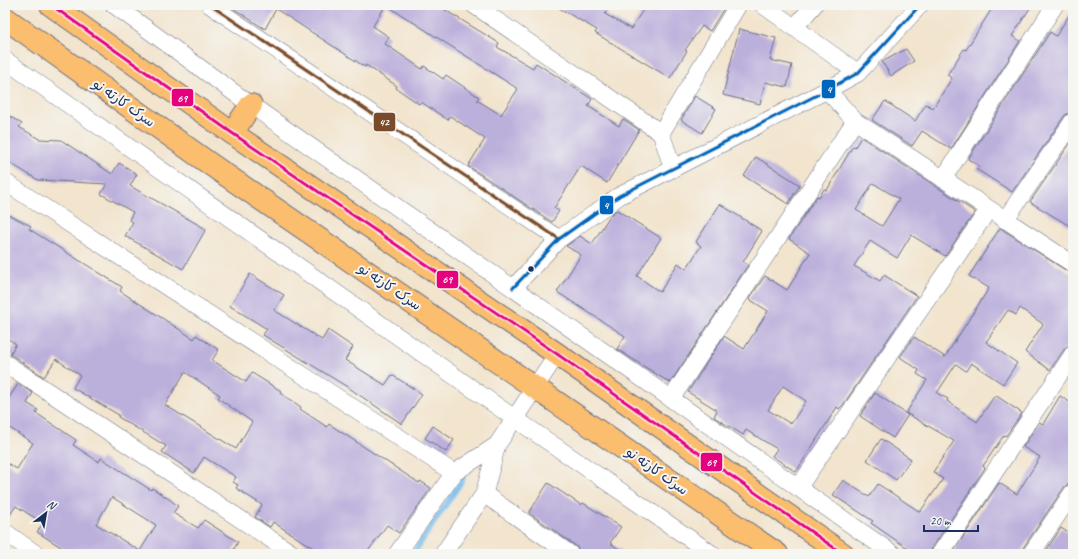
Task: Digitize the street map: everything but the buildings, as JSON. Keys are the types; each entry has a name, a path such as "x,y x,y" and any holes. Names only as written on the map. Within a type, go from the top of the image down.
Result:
{"highway":[{"path":"51,5 232,133 557,354 843,554"},
{"name":"سرک کارته نو","path":"5,18 210,164 777,554"},
{"path":"232,133 251,105"}],"street":[{"path":"114,5 251,105 893,554"},
{"path":"210,5 560,239"},
{"path":"474,5 661,133 673,169"},
{"path":"661,133 738,5"},
{"path":"763,5 858,73"},
{"path":"794,28 814,5"},
{"path":"514,288 560,239 619,196 858,73 920,5"},
{"path":"943,179 1055,5"},
{"path":"5,60 514,418 712,554"},
{"path":"827,90 855,121 1005,220 1071,258"},
{"path":"671,398 855,121"},
{"path":"1005,220 1073,121"},
{"path":"5,182 454,474"},
{"path":"798,488 989,209"},
{"path":"443,554 484,494 497,445 557,354"},
{"path":"940,554 1073,354"},
{"path":"5,363 293,554"},
{"path":"397,554 454,474 497,445"},
{"path":"1031,554 1073,492"},
{"path":"484,494 570,554"},
{"path":"5,532 36,554"}],"waterway":[{"path":"413,554 463,479"}],"transit line":[{"name":"69","path":"51,5 232,133 557,354 843,554"},
{"name":"42","path":"210,5 559,239"},
{"name":"4","path":"513,288 559,239 619,196 858,73 920,5"}]}
